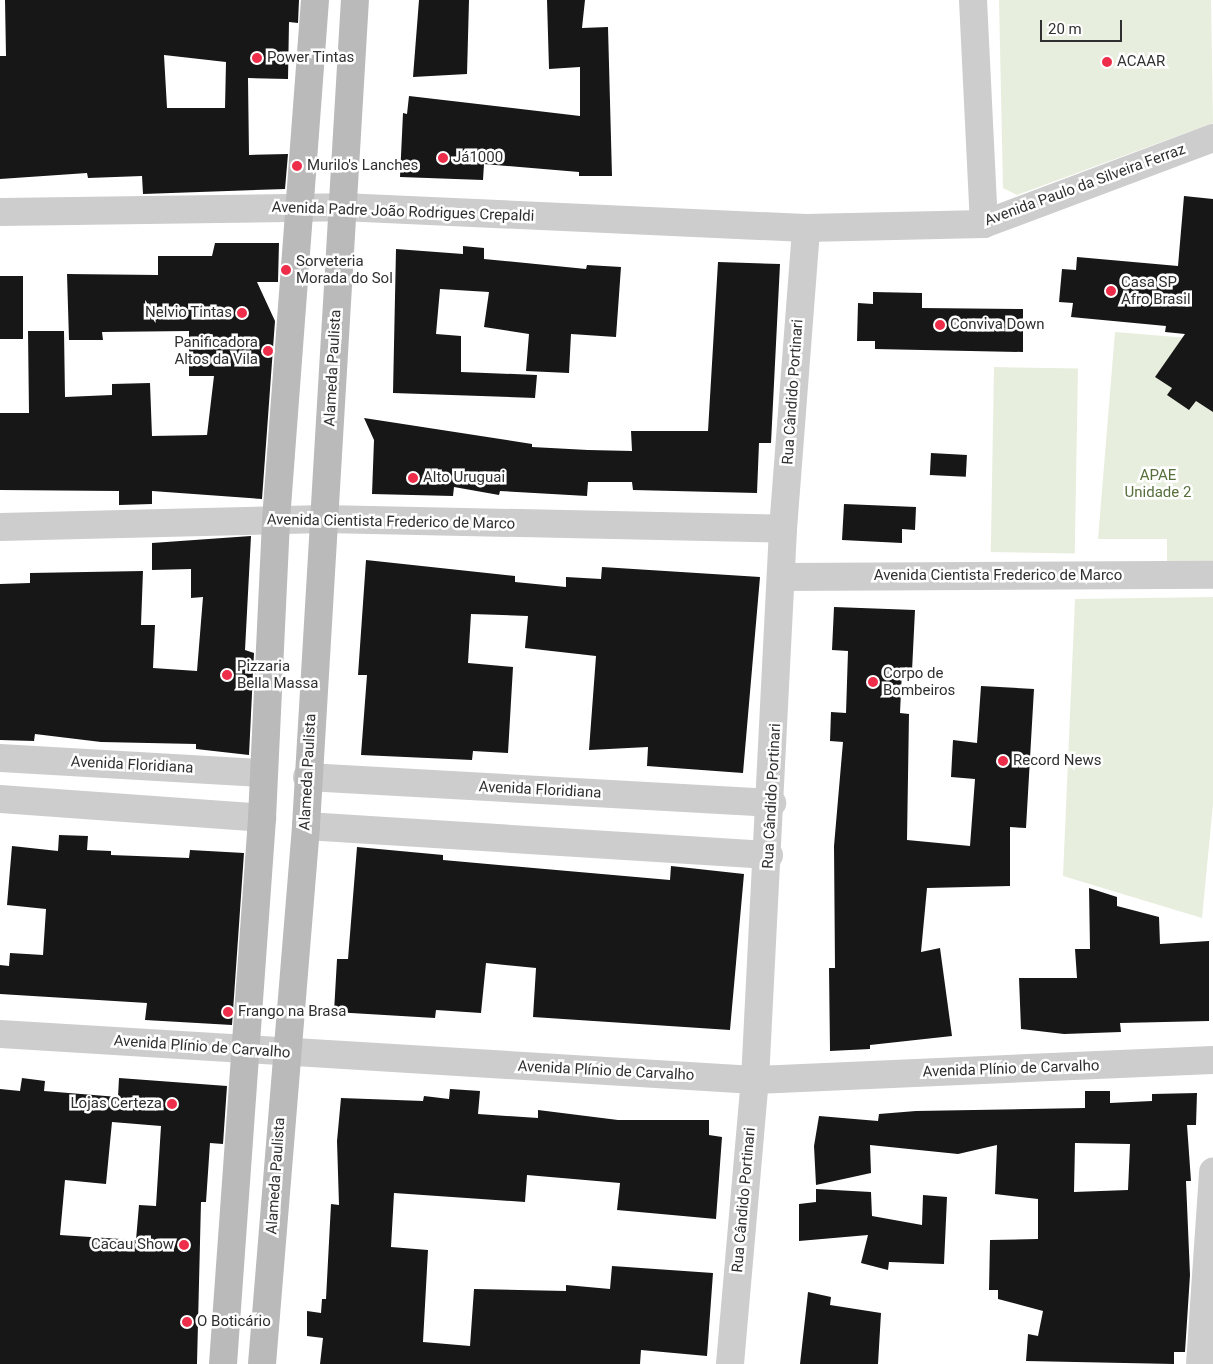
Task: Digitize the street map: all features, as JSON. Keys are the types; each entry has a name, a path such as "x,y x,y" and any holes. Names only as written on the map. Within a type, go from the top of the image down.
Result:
{"main road":[{"path":"223,1364 262,818 276,520 298,206 315,0"},
{"name":"Alameda Paulista","path":"262,1364 285,1052 306,826 307,778 355,0"}],"street":[{"path":"973,0 984,224"},
{"name":"Avenida Paulo da Silveira Ferraz","path":"806,228 984,224 1213,138"},
{"name":"Avenida Padre João Rodrigues Crepaldi","path":"0,212 298,206 806,228"},
{"name":"Rua Cândido Portinari","path":"730,1364 755,1080 772,803 783,529 806,228"},
{"name":"Avenida Cientista Frederico de Marco","path":"0,527 324,518 783,529"},
{"name":"Avenida Cientista Frederico de Marco","path":"782,577 1213,575"},
{"name":"Avenida Floridiana","path":"0,758 264,772"},
{"name":"Avenida Floridiana","path":"307,778 772,803"},
{"path":"0,799 262,818"},
{"path":"306,826 769,854"},
{"name":"Avenida Plínio de Carvalho","path":"0,1034 755,1080 1213,1060"},
{"path":"1200,1364 1213,1171"}],"green space":[{"name":"ACAAR","path":"999,0 1211,0 1213,123 1017,195 1003,188"},
{"name":"APAE Unidade 2","path":"1115,332 1213,340 1213,565 1167,567 1167,539 1098,539"},
{"path":"994,367 1078,368 1075,553 991,552"},
{"path":"1213,597 1213,804 1202,918 1063,876 1075,599"}],"building":[{"path":"5,0 299,0 298,23 289,22 288,79 248,78 249,155 288,154 285,189 143,194 142,176 88,178 87,173 0,179 0,56 6,56","holes":["164,55 226,62 225,108 167,108"]},
{"path":"419,0 469,0 467,74 413,77"},
{"path":"547,0 585,0 582,28 608,27 612,176 579,176 579,172 484,164 483,180 400,177 403,113 407,114 409,96 580,116 580,67 549,69"},
{"path":"1184,196 1213,199 1213,412 1196,401 1189,410 1167,395 1172,388 1155,377 1185,334 1165,332 1166,326 1071,317 1073,303 1059,302 1062,269 1076,270 1077,257 1178,266"},
{"path":"215,243 279,243 278,282 257,282 275,321 262,499 152,491 152,504 119,505 119,491 0,490 0,413 29,413 28,331 64,331 65,397 112,395 112,384 150,383 152,436 207,435 214,376 189,376 189,331 102,332 103,340 69,340 67,274 158,275 158,256 212,256"},
{"path":"463,246 484,248 484,259 586,269 587,265 621,267 616,337 571,334 569,373 526,371 529,334 484,327 489,292 440,289 436,334 461,336 461,372 537,375 535,398 393,393 396,249 463,254"},
{"path":"718,262 780,264 771,443 759,443 757,493 633,490 632,482 588,482 587,496 500,491 499,495 454,487 453,496 372,494 374,440 364,418 532,444 532,447 588,450 632,451 631,431 708,431"},
{"path":"0,276 23,276 23,339 0,339"},
{"name":"Conviva Down","path":"873,292 922,293 922,308 1023,309 1023,352 875,349 875,341 857,341 858,303 873,304"},
{"path":"931,453 967,455 966,477 930,475"},
{"path":"844,504 916,507 915,530 902,529 902,543 842,540"},
{"path":"251,536 245,650 254,653 249,755 196,749 196,744 101,742 35,734 34,741 0,740 0,584 30,583 30,573 143,571 141,625 155,625 153,668 197,671 203,597 191,598 191,569 152,570 152,543"},
{"path":"366,560 515,576 515,582 566,587 566,577 601,579 602,567 760,577 743,773 647,766 648,747 589,750 596,656 525,648 528,616 471,614 468,663 513,667 508,753 473,751 472,760 361,755 367,675 358,675"},
{"path":"834,607 915,610 912,671 902,670 900,713 909,714 907,840 970,846 975,779 951,777 953,740 977,743 981,686 1034,689 1026,828 1010,827 1010,886 927,888 921,952 940,948 952,1036 870,1045 870,1049 830,1051 829,968 835,968 834,846 843,742 830,741 831,712 846,713 848,651 832,650"},
{"path":"59,835 88,836 87,850 111,851 111,855 189,858 190,850 244,853 232,1025 145,1020 147,1003 0,994 0,965 9,966 10,953 43,955 46,909 7,905 12,846 58,851"},
{"path":"357,847 443,855 443,860 670,880 671,866 744,874 730,1030 533,1017 536,968 486,963 481,1013 436,1010 435,1018 334,1012 337,959 348,959"},
{"path":"1089,888 1117,897 1117,906 1159,917 1160,944 1209,941 1209,1021 1120,1023 1121,1032 1064,1034 1021,1029 1019,978 1077,978 1075,949 1090,949"},
{"path":"22,1078 45,1081 44,1091 118,1097 119,1078 227,1086 223,1144 210,1143 206,1202 201,1202 197,1364 0,1364 0,1089 20,1091","holes":["112,1122 161,1126 156,1206 139,1205 136,1240 60,1235 65,1180 106,1184"]},
{"path":"450,1089 480,1091 478,1114 538,1118 538,1110 618,1120 709,1120 709,1135 722,1137 716,1219 617,1210 620,1183 527,1175 525,1202 394,1193 391,1247 428,1250 423,1342 470,1346 474,1289 566,1291 566,1285 610,1289 612,1266 713,1273 707,1356 641,1350 640,1364 320,1364 323,1338 307,1336 307,1311 321,1313 322,1299 326,1299 331,1204 339,1205 337,1141 341,1098 423,1101 424,1096 449,1099"},
{"path":"1085,1091 1110,1091 1110,1103 1152,1101 1152,1094 1197,1093 1196,1125 1187,1125 1191,1181 1186,1181 1190,1275 1185,1352 1174,1352 1174,1364 1026,1361 1028,1334 1038,1336 1043,1311 998,1299 998,1290 989,1290 990,1240 1038,1239 1038,1199 995,1194 997,1145 958,1154 870,1145 871,1173 816,1185 814,1146 819,1116 878,1121 879,1114 916,1111 1085,1108","holes":["1075,1143 1130,1144 1128,1190 1074,1192"]},
{"path":"816,1189 871,1192 872,1216 922,1225 923,1195 947,1197 944,1264 889,1262 888,1270 861,1263 868,1235 799,1241 799,1204 816,1202"},
{"path":"808,1292 831,1297 830,1305 881,1313 878,1364 800,1364"}],"place":[{"name":"Power Tintas","path":"257,58"},
{"name":"ACAAR","path":"1107,62"},
{"name":"Já1000","path":"443,158"},
{"name":"Murilo's Lanches","path":"297,166"},
{"name":"Sorveteria Morada do Sol","path":"286,270"},
{"name":"Casa SP Afro Brasil","path":"1111,291"},
{"name":"Nelvio Tintas","path":"242,313"},
{"name":"Conviva Down","path":"940,325"},
{"name":"Panificadora Altos da Vila","path":"268,351"},
{"name":"Alto Uruguai","path":"413,478"},
{"name":"Pizzaria Bella Massa","path":"227,675"},
{"name":"Corpo de Bombeiros","path":"873,682"},
{"name":"Record News","path":"1003,761"},
{"name":"Frango na Brasa","path":"228,1012"},
{"name":"Lojas Certeza","path":"172,1104"},
{"name":"Cacau Show","path":"184,1245"},
{"name":"O Boticário","path":"187,1322"}]}
